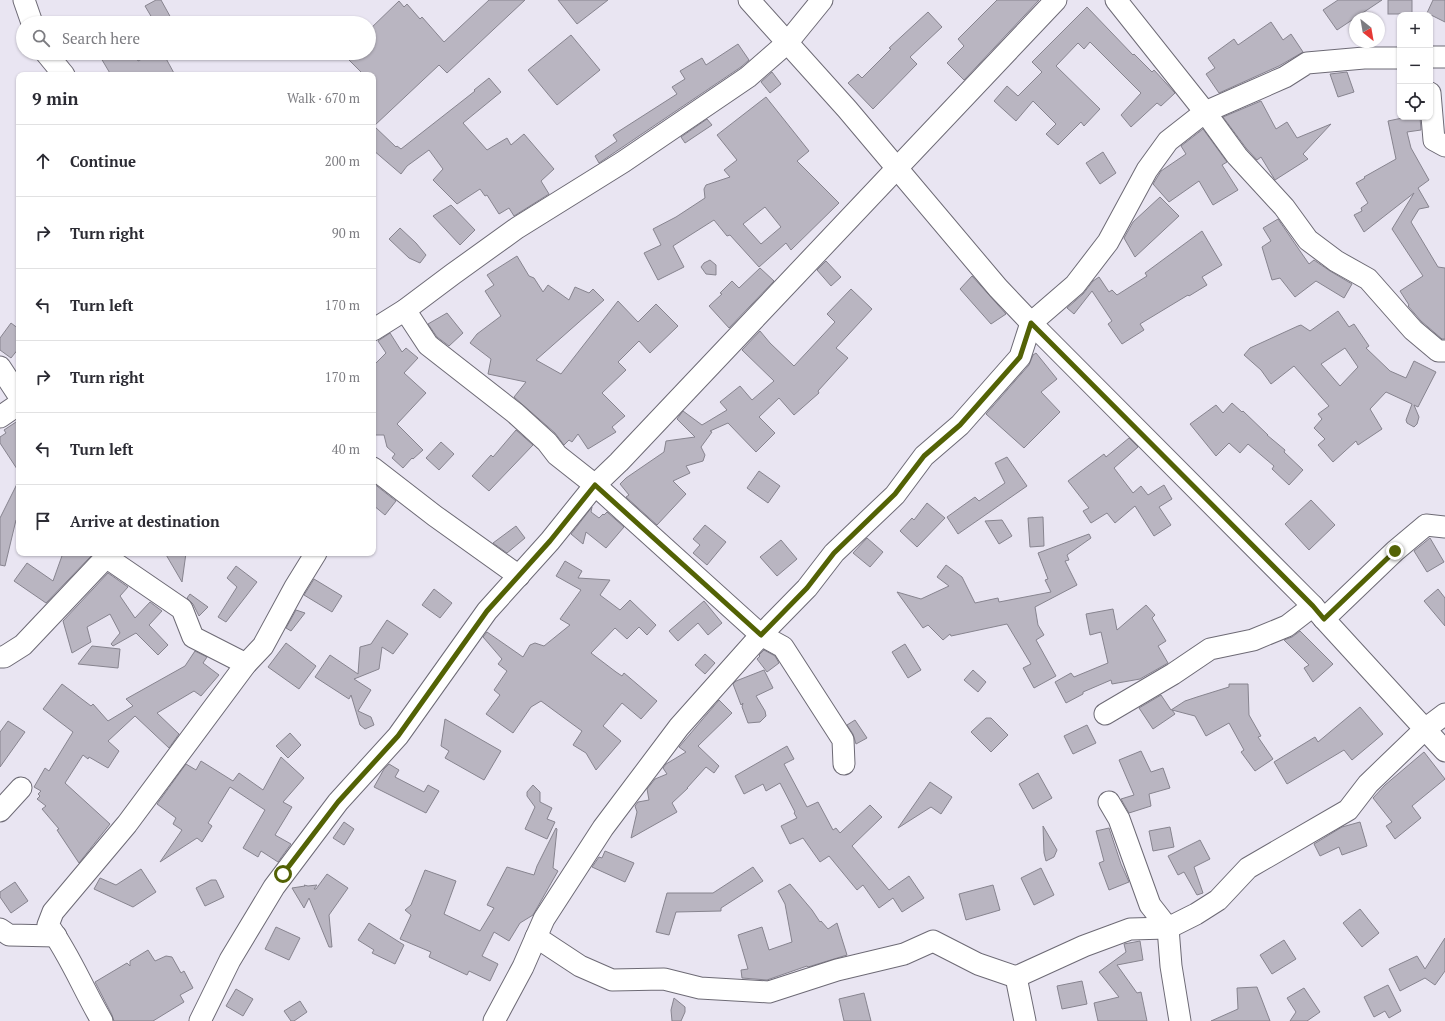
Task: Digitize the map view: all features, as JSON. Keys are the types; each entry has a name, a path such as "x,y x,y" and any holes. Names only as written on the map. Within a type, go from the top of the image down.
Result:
{"street":[{"path":"24,0 30,16"},
{"path":"749,0 847,109 998,288 1319,613 1445,751"},
{"path":"376,328 405,310 517,228 623,162 748,77 787,43 822,0"},
{"path":"200,1021 230,960 274,887 338,802 398,736 487,611 550,541 595,485 619,462 1056,0"},
{"path":"1116,0 1205,112 1237,156 1284,207 1308,240 1336,261 1368,279 1413,330 1438,351 1445,351"},
{"path":"1433,57 1445,56"},
{"path":"494,1021 523,967 544,919 603,828 680,727 761,635 807,588 834,553 895,494 924,456 960,425 1020,357 1031,323 1075,285 1108,242 1147,170 1168,141 1205,112 1285,77 1307,63 1364,58 1397,58"},
{"path":"52,60 62,72"},
{"path":"1432,120 1434,140 1445,146"},
{"path":"405,310 428,345 515,413 547,442 557,455 595,485 761,635 783,647 843,740 844,764"},
{"path":"0,367 16,391"},
{"path":"0,417 16,406"},
{"path":"376,470 435,516 519,576"},
{"path":"1105,714 1173,674 1210,649 1253,640 1319,613 1426,525 1445,526"},
{"path":"0,657 4,657 23,645 107,556"},
{"path":"109,556 182,609 193,637 246,664"},
{"path":"102,1021 89,1000 70,958 48,925 53,912 132,818 246,664 263,646 295,587 314,556"},
{"path":"536,937 580,966 612,980 664,979 700,988 769,992 837,970 904,954 932,941 978,964 1016,977 1084,946 1130,929 1168,928 1196,914 1218,900 1248,868 1348,810 1368,784 1425,729 1445,714"},
{"path":"0,811 21,788"},
{"path":"1109,802 1119,819 1150,905 1168,928 1171,966 1180,1021"},
{"path":"0,929 9,935 56,936"},
{"path":"1016,977 1026,1021"}],"building":[{"path":"156,0 161,0 170,16 151,16 145,6"},
{"path":"489,0 525,0 447,73 439,65 376,124 376,72 361,72 349,60 376,60 376,23 399,1 404,7 407,4 420,19 422,17 444,42"},
{"path":"558,0 608,0 577,24"},
{"path":"997,0 1039,0 964,80 947,63 964,46 958,39"},
{"path":"1338,0 1382,0 1364,12 1349,12 1349,22 1337,30 1323,10"},
{"path":"1388,0 1412,0 1412,12 1397,12 1397,14 1388,14"},
{"path":"1433,0 1445,0 1445,22 1433,16 1433,12 1427,12"},
{"path":"1087,7 1133,55 1134,54 1152,72 1154,70 1175,93 1161,106 1157,103 1131,127 1121,115 1141,93 1090,42 1084,49 1078,43 1056,66 1100,109 1084,126 1081,122 1058,145 1046,134 1056,124 1033,101 1016,121 994,101 1007,86 1018,96 1042,72 1032,62"},
{"path":"928,12 942,27 910,57 917,64 873,109 848,83 858,74 862,78 891,49 889,48"},
{"path":"1271,22 1283,40 1291,34 1303,52 1279,66 1219,93 1206,74 1215,68 1208,58 1234,39 1238,45"},
{"path":"571,35 600,70 557,105 528,70"},
{"path":"738,44 749,60 741,67 599,163 595,156 617,141 613,135 677,94 672,87 685,79 680,71 702,58 706,65"},
{"path":"102,60 167,60 173,72 109,72"},
{"path":"772,72 781,84 770,93 761,82"},
{"path":"1347,72 1354,92 1338,97 1330,74"},
{"path":"489,78 501,92 463,123 487,150 507,138 511,145 524,134 554,169 541,181 549,194 514,216 509,208 499,214 487,195 485,196 480,189 457,204 433,180 443,169 429,150 407,166 401,174 376,153 376,128 396,147 397,146 401,149 475,91 474,90"},
{"path":"766,97 809,151 797,161 839,203 791,250 786,243 759,267 730,235 727,236 714,220 673,246 684,267 658,280 644,253 661,245 653,229 676,217 705,198 704,189 706,185 730,177 724,170 737,160 717,135","holes":["765,207 781,227 761,244 743,224"]},
{"path":"1261,101 1276,129 1287,122 1297,138 1331,124 1303,154 1308,159 1275,180 1261,157 1257,160 1223,117"},
{"path":"707,119 712,125 685,143 681,137"},
{"path":"1397,119 1420,120 1421,130 1407,132 1411,148 1429,180 1418,188 1429,207 1419,209 1411,222 1438,267 1445,268 1445,339 1442,339 1421,321 1408,306 1409,305 1400,291 1423,276 1392,229 1414,193 1364,232 1354,215 1362,211 1361,208 1368,203 1356,183 1396,159 1388,121"},
{"path":"1203,129 1227,162 1222,165 1238,190 1213,205 1199,181 1169,202 1153,184 1161,171 1186,154 1181,146"},
{"path":"1103,152 1116,173 1100,184 1086,163"},
{"path":"1160,197 1179,216 1135,257 1124,238 1133,222"},
{"path":"451,205 475,230 460,245 433,216"},
{"path":"1278,219 1309,264 1314,260 1352,284 1344,298 1316,281 1295,297 1280,278 1272,280 1262,247 1271,241 1263,228"},
{"path":"400,228 426,255 420,263 409,258 389,239"},
{"path":"1202,231 1222,265 1202,277 1207,285 1140,324 1144,330 1122,344 1108,324 1112,321 1092,291 1074,314 1067,308 1083,294 1093,281 1099,277 1109,292 1112,290 1117,295 1147,276 1145,273"},
{"path":"517,256 529,276 534,278 543,292 548,285 569,300 575,287 589,293 593,289 604,300 536,360 561,374 618,301 638,322 656,304 678,326 650,353 639,341 618,362 626,370 602,393 625,416 612,427 616,432 588,449 578,434 572,442 569,440 564,445 555,433 514,397 526,382 488,374 491,359 470,343 477,334 501,316 485,291 494,285 487,275"},
{"path":"710,260 716,265 716,275 706,274 701,267 704,263"},
{"path":"826,261 841,277 831,286 817,270"},
{"path":"760,268 774,281 729,328 709,306 722,294 720,293 732,281 739,288"},
{"path":"972,276 1006,314 991,324 960,289"},
{"path":"851,289 872,309 836,348 848,358 818,391 819,393 794,415 779,398 759,417 775,433 756,452 728,423 710,431 712,432 701,447 705,455 703,461 686,466 690,473 673,481 686,494 657,525 626,497 629,495 620,484 626,478 664,452 666,441 695,437 677,419 683,411 702,425 727,410 720,402 740,386 752,400 774,381 742,350 760,331 794,366 835,322 827,314"},
{"path":"1338,311 1349,327 1354,324 1369,346 1366,348 1390,371 1406,378 1414,361 1436,372 1418,407 1414,405 1419,417 1417,424 1414,427 1407,423 1406,420 1412,404 1386,392 1370,409 1382,429 1358,445 1356,441 1333,462 1318,445 1325,439 1314,428 1322,419 1318,414 1329,406 1294,366 1271,384 1261,370 1244,355 1250,348 1298,326 1301,325 1310,331","holes":["1345,348 1358,367 1340,386 1321,364"]},
{"path":"447,313 463,333 449,346 437,337 428,324"},
{"path":"11,323 16,327 16,352 11,358 0,350 0,338"},
{"path":"390,333 402,352 406,348 418,358 404,373 426,393 397,424 423,450 413,459 412,458 403,468 392,458 395,454 387,447 384,435 376,435 376,363 386,353 378,341"},
{"path":"1036,353 1057,379 1041,392 1060,412 1024,448 986,414 1029,365 1033,355"},
{"path":"1232,403 1242,412 1243,411 1267,435 1285,450 1284,452 1303,470 1289,485 1272,469 1274,466 1248,444 1240,453 1229,443 1216,456 1190,424 1216,405 1223,413"},
{"path":"16,422 16,467 0,443 0,437 6,433 4,430"},
{"path":"516,430 533,445 489,491 472,476 491,455 493,457"},
{"path":"1129,438 1138,447 1114,468 1133,493 1141,486 1148,495 1164,485 1172,499 1159,507 1171,525 1154,536 1135,506 1115,523 1107,513 1091,523 1083,511 1089,508 1068,481 1104,454 1106,457"},
{"path":"441,442 454,454 439,470 426,458"},
{"path":"1007,457 1027,486 958,534 947,517 975,497 979,501 1005,483 995,463"},
{"path":"759,471 780,486 768,503 747,488"},
{"path":"376,485 396,501 385,515 376,508"},
{"path":"16,486 16,520 5,566 0,565 0,518"},
{"path":"1311,500 1335,525 1309,550 1285,524"},
{"path":"927,503 945,518 917,547 900,531 912,518 914,520"},
{"path":"592,507 591,512 599,518 607,512 624,527 606,548 586,532 583,544 571,534"},
{"path":"1043,517 1044,546 1030,547 1028,518"},
{"path":"1002,520 1012,536 999,544 985,521"},
{"path":"705,525 726,542 707,565 693,553 700,545 693,539"},
{"path":"516,526 525,538 507,553 493,543"},
{"path":"1089,534 1091,538 1067,555 1069,560 1065,561 1077,585 1035,607 1038,625 1044,635 1036,640 1056,676 1034,688 1023,668 1031,664 1007,624 951,636 950,634 943,640 928,625 923,628 897,592 921,599 949,586 937,577 946,565 962,577 975,603 998,598 999,602 1051,592 1045,580 1048,579 1038,553"},
{"path":"867,538 883,552 870,567 853,553"},
{"path":"1430,538 1444,562 1427,572 1414,551"},
{"path":"781,540 797,559 777,576 760,557"},
{"path":"62,556 91,556 46,603 14,581 27,563 53,581"},
{"path":"167,556 186,556 182,582"},
{"path":"565,561 582,571 578,578 610,580 600,595 620,610 630,600 656,625 647,635 639,627 627,639 615,628 591,653 622,676 624,673 657,701 641,719 622,703 603,726 621,741 596,770 586,753 573,745 582,731 541,701 531,707 513,733 486,714 500,695 494,690 507,671 498,664 502,659 483,637 487,632 523,657 530,645 535,643 544,646 570,625 560,619 581,590 556,576"},
{"path":"236,566 257,582 226,622 218,617 237,587 227,578"},
{"path":"108,573 128,587 120,596 135,618 150,602 162,611 149,625 168,645 158,655 136,633 113,646 111,644 120,633 110,614 87,627 91,642 72,653 63,621"},
{"path":"314,579 342,596 332,612 304,595"},
{"path":"434,589 452,603 440,618 422,605"},
{"path":"1438,589 1445,598 1445,626 1424,601"},
{"path":"190,594 208,607 199,616 193,604 187,598"},
{"path":"704,601 722,623 708,635 698,623 678,641 669,631"},
{"path":"1146,605 1155,615 1152,618 1166,641 1158,646 1168,663 1140,679 1112,684 1111,680 1083,692 1083,694 1066,703 1055,682 1071,673 1074,677 1108,663 1101,632 1090,635 1086,614 1113,609 1117,630"},
{"path":"296,610 305,613 291,631 286,628"},
{"path":"387,620 408,634 393,654 382,647 379,669 354,679 371,690 358,711 371,717 374,725 365,729 360,725 351,695 349,699 315,677 330,655 358,674 360,647 371,644"},
{"path":"1300,631 1333,664 1313,682 1304,668 1309,665 1284,640 1292,637"},
{"path":"286,643 316,666 299,689 268,667"},
{"path":"905,644 921,670 908,678 892,652"},
{"path":"92,646 120,649 118,668 78,664"},
{"path":"764,650 775,656 779,663 767,672 757,659"},
{"path":"195,651 207,657 203,663 219,675 201,696 194,691 157,713 179,734 169,748 135,716 108,741 119,751 108,768 89,757 88,759 83,755 65,783 110,824 79,863 57,830 59,829 42,809 46,806 37,799 40,796 38,794 41,791 34,787 45,768 49,771 73,732 43,709 62,684 91,706 93,704 108,721 133,706 126,699 185,666"},
{"path":"705,654 715,663 705,674 695,665"},
{"path":"764,670 773,688 756,696 765,711 766,716 760,722 748,723 742,707 743,703 741,705 733,684 736,681"},
{"path":"973,670 986,682 978,692 964,680"},
{"path":"1229,684 1248,684 1249,715 1261,736 1258,737 1273,759 1255,771 1241,752 1244,750 1229,723 1206,736 1195,716 1172,710 1175,714 1153,729 1139,708 1161,695 1171,710 1185,701 1229,687"},
{"path":"719,700 732,713 698,746 719,766 714,773 706,767 688,788 672,803 677,812 631,838 637,812 635,806 638,802 649,800 647,789 655,779 667,774 663,768 666,764 686,752 679,747"},
{"path":"1360,707 1383,734 1352,760 1344,750 1287,784 1274,762 1315,737 1318,742"},
{"path":"986,718 991,718 1008,735 991,752 971,732"},
{"path":"445,719 501,751 484,780 445,758 449,751 441,746"},
{"path":"855,720 867,738 856,744 853,734 847,725"},
{"path":"8,721 25,732 0,767 0,732"},
{"path":"1087,725 1096,743 1073,754 1064,736"},
{"path":"290,733 301,745 288,758 276,746"},
{"path":"787,746 794,759 784,764 807,807 818,802 833,830 836,828 840,833 870,805 882,817 852,846 889,890 909,876 924,898 902,912 893,898 879,908 863,885 857,890 829,856 820,862 803,838 790,844 781,826 797,818 780,783 766,791 763,784 744,794 735,776"},
{"path":"1141,751 1151,772 1163,768 1170,788 1149,794 1151,806 1129,813 1121,799 1134,795 1119,760"},
{"path":"1424,752 1445,779 1412,806 1421,818 1395,839 1386,826 1392,822 1373,798 1385,785"},
{"path":"281,757 304,778 283,802 292,807 275,835 291,844 278,862 261,851 258,857 243,848 265,810 230,787 208,823 212,826 202,842 197,838 160,862 182,830 173,824 176,818 157,804 186,764 196,770 201,761 233,781 239,773 263,790"},
{"path":"389,764 399,770 395,777 424,792 428,785 439,791 426,813 374,787 384,769"},
{"path":"1038,773 1052,798 1033,809 1019,784"},
{"path":"930,782 952,797 941,814 931,807 898,828"},
{"path":"533,785 540,792 540,802 552,808 547,819 555,822 547,839 525,829 535,807 527,796 527,792"},
{"path":"344,822 354,829 344,845 333,838"},
{"path":"1360,822 1367,846 1342,855 1339,847 1320,856 1314,844 1342,827"},
{"path":"1043,826 1057,850 1054,857 1046,861 1044,853"},
{"path":"1170,827 1174,847 1153,851 1149,831"},
{"path":"556,828 553,868 558,871 533,915 520,923 509,941 494,932 482,956 498,964 490,981 469,971 467,975 429,957 431,952 400,939 411,915 405,910 411,905 425,870 456,881 444,914 480,931 494,908 487,905 507,867 534,875"},
{"path":"1109,828 1121,864 1129,882 1109,890 1099,863 1104,861 1096,831"},
{"path":"1200,840 1210,859 1194,867 1203,893 1197,895 1184,872 1178,875 1168,856"},
{"path":"605,851 634,863 625,882 592,867 599,857 602,858"},
{"path":"753,867 763,881 721,908 721,911 676,912 669,935 656,932 667,893 713,893"},
{"path":"1041,868 1054,895 1034,905 1021,878"},
{"path":"141,869 156,892 133,907 94,889 100,878 116,885"},
{"path":"327,874 348,888 329,915 332,947 329,947 309,898 304,908 292,888 305,886 304,885 317,885 314,889 316,889"},
{"path":"211,880 216,880 224,897 205,906 196,888"},
{"path":"15,882 28,901 11,913 0,897 0,892"},
{"path":"790,884 820,922 821,921 828,929 837,923 847,955 808,967 807,966 767,980 742,978 741,970 748,969 738,935 762,927 769,950 792,942 785,904 778,891"},
{"path":"993,885 1000,910 966,920 959,894"},
{"path":"1360,909 1379,933 1362,947 1343,923"},
{"path":"369,923 404,945 395,964 372,953 374,950 358,940"},
{"path":"276,927 300,938 289,960 265,949"},
{"path":"1445,938 1445,971 1435,985 1425,978 1400,991 1389,969 1417,956 1425,969"},
{"path":"1284,940 1296,959 1272,974 1260,955"},
{"path":"1140,941 1143,960 1117,965 1137,993 1141,992 1147,1021 1098,1021 1094,1003 1119,997 1099,972 1126,952 1124,944"},
{"path":"148,950 155,961 166,956 172,957 181,973 184,971 193,988 180,995 184,1002 153,1021 114,1021 95,982 127,963 130,966 130,961"},
{"path":"1082,981 1087,1004 1062,1009 1057,986"},
{"path":"1388,985 1401,1011 1389,1018 1385,1011 1374,1017 1364,997"},
{"path":"1257,987 1270,1021 1211,1021 1238,1009 1237,988"},
{"path":"1304,988 1320,1012 1307,1021 1290,1021 1296,1012 1287,998"},
{"path":"236,989 253,999 243,1016 226,1006"},
{"path":"864,993 871,1021 844,1021 839,999"},
{"path":"674,998 685,1007 685,1012 681,1021 672,1021 671,1010"},
{"path":"300,1001 307,1012 294,1021 291,1021 284,1011"}],"route":[{"path":"283,874 338,802 398,736 487,611 550,541 595,485 761,635 807,588 834,553 895,494 924,456 960,425 1020,357 1031,323 1313,606 1324,619 1395,551"}]}
